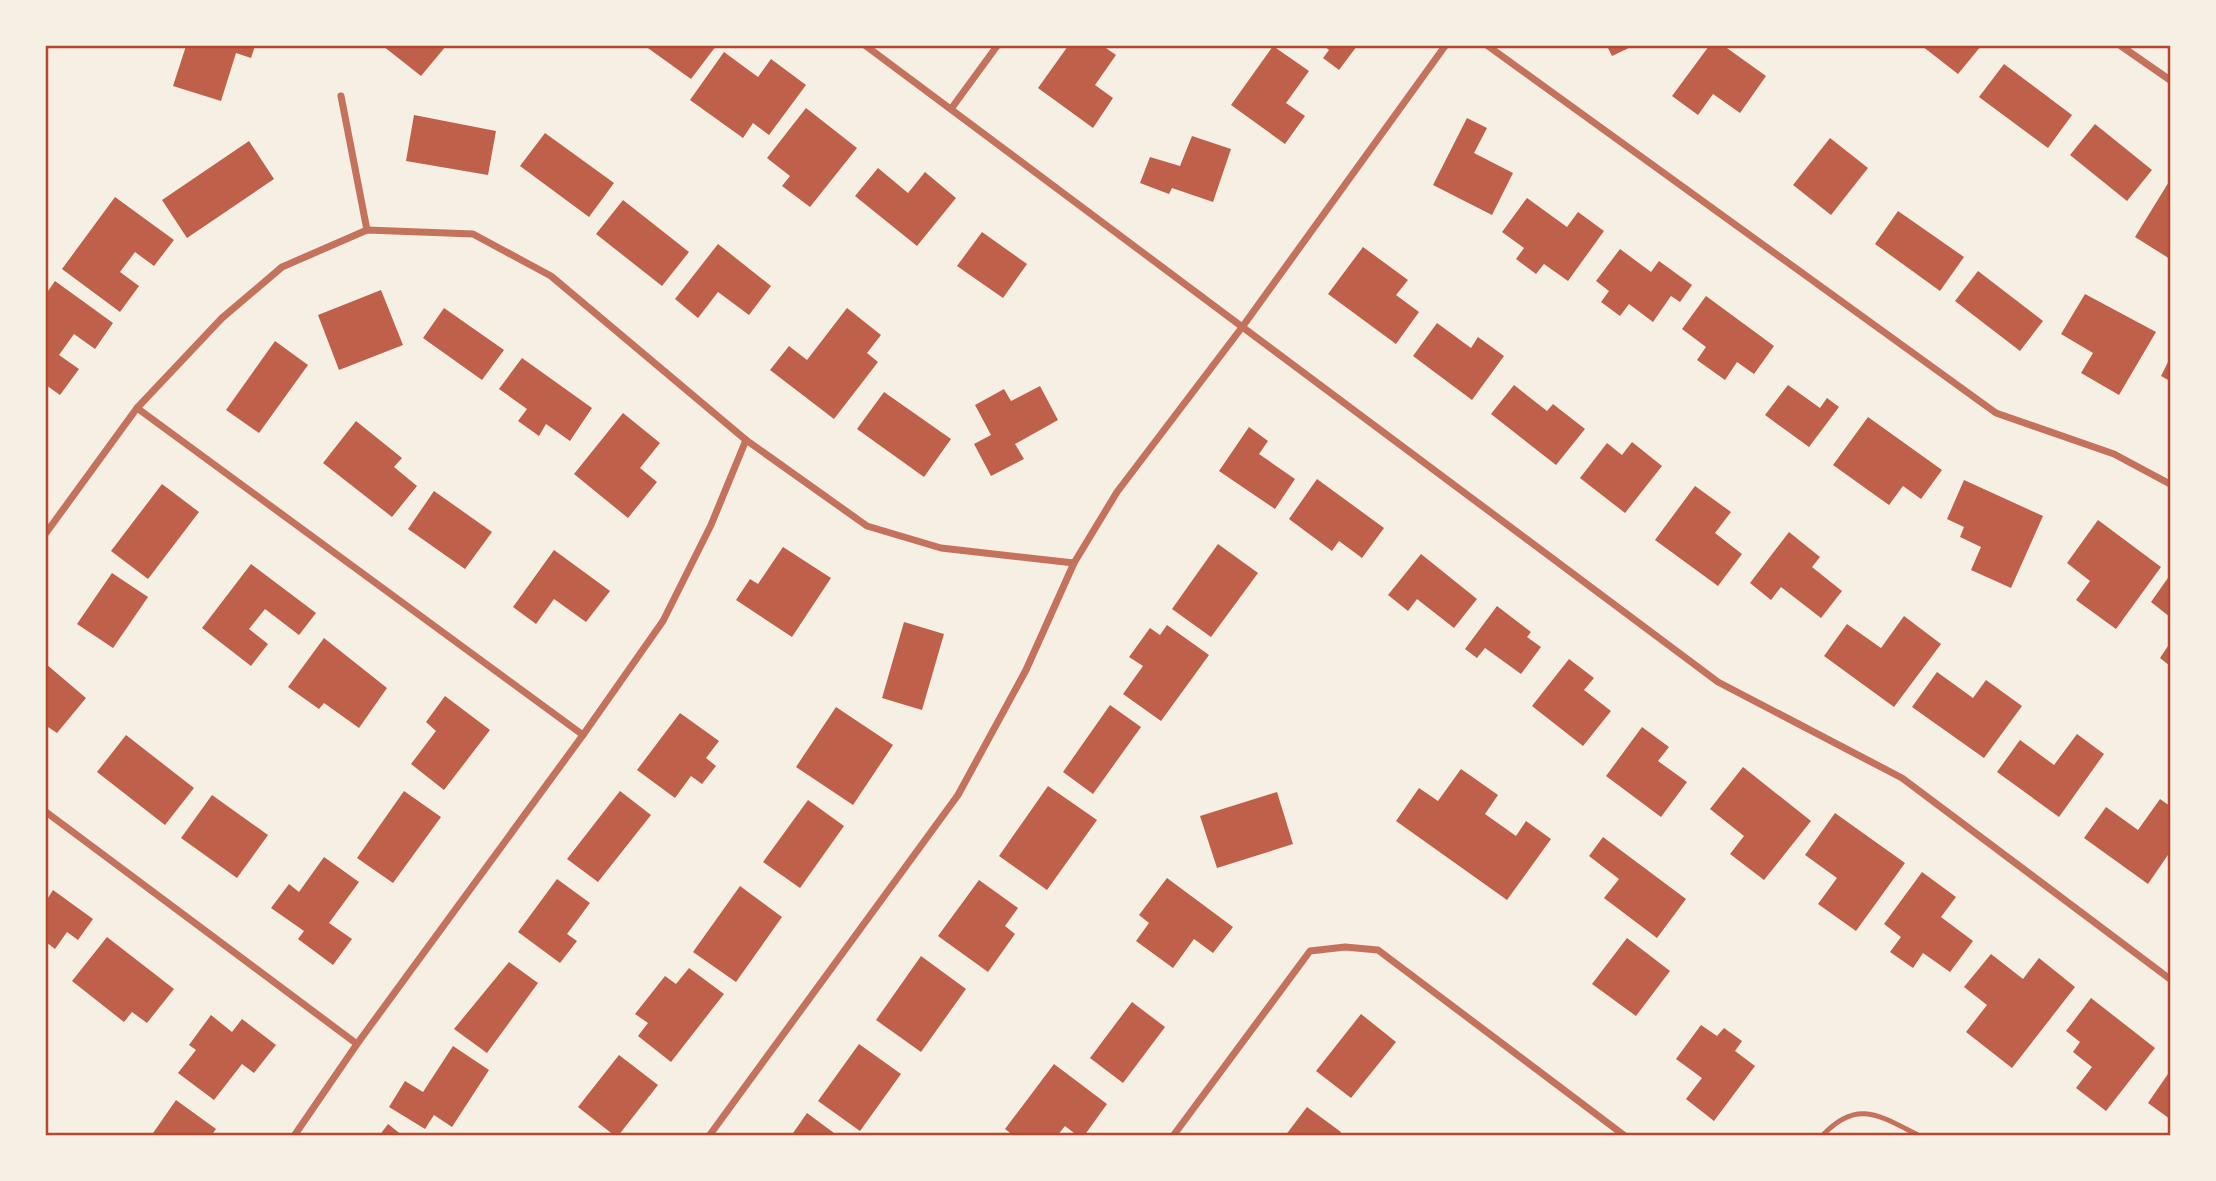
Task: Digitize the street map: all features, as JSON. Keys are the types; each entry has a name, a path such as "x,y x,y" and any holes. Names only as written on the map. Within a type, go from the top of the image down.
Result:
{"street":[{"path":"866,46 1718,682 1902,778 2171,979"},
{"path":"951,109 997,46"},
{"path":"709,1136 958,795 1026,670 1074,563 1117,492 1243,326 1445,46"},
{"path":"1488,46 1996,413 2114,454 2171,484"},
{"path":"2121,46 2171,80"},
{"path":"341,96 367,230"},
{"path":"46,533 137,408 222,318 282,267 367,230 473,234 551,276 746,440 867,526 941,548 1074,563"},
{"path":"137,408 583,735"},
{"path":"294,1136 356,1044 583,735 663,621 711,525 746,440"},
{"path":"46,812 356,1044"},
{"path":"1174,1136 1310,951 1345,947 1378,950 1625,1136"}],"lane":[{"path":"1822,1136 1836,1120 1849,1113 1863,1112 1895,1123 1920,1136"}],"building":[{"path":"186,46 255,46 251,58 236,53 221,101 173,86"},
{"path":"383,46 446,46 421,76"},
{"path":"645,46 716,46 691,79"},
{"path":"1068,46 1103,46 1116,55 1095,85 1113,98 1093,128 1038,88"},
{"path":"1273,46 1309,71 1286,103 1305,116 1285,144 1231,105"},
{"path":"1324,46 1357,46 1339,70 1323,58 1329,50"},
{"path":"1607,46 1633,46 1612,56"},
{"path":"1709,46 1724,46 1766,76 1740,113 1713,94 1698,115 1672,96"},
{"path":"1922,46 1981,46 1958,74"},
{"path":"724,52 758,77 771,59 806,85 769,135 753,123 743,138 690,100"},
{"path":"2004,64 2072,115 2048,148 1979,97"},
{"path":"806,108 857,148 810,207 782,186 790,176 767,158"},
{"path":"414,115 496,131 488,175 406,161"},
{"path":"1467,118 1487,128 1474,153 1513,173 1492,215 1433,185"},
{"path":"2095,124 2152,170 2127,201 2070,155"},
{"path":"545,133 614,183 589,217 520,166"},
{"path":"1192,136 1231,149 1213,202 1172,188 1169,194 1140,183 1150,157 1180,166"},
{"path":"1830,138 1868,168 1831,215 1793,185"},
{"path":"249,141 274,179 187,238 162,200"},
{"path":"878,168 908,193 925,172 956,198 917,246 855,196"},
{"path":"2170,180 2170,259 2135,237"},
{"path":"115,197 174,240 154,266 135,252 120,272 139,286 120,312 62,269"},
{"path":"1527,198 1567,227 1578,212 1604,231 1568,281 1544,264 1536,274 1516,259 1524,248 1502,232"},
{"path":"623,200 689,252 662,286 596,234"},
{"path":"1898,211 1964,257 1940,291 1875,244"},
{"path":"982,232 1027,264 1003,298 957,266"},
{"path":"718,244 771,286 749,315 718,292 698,318 675,299"},
{"path":"1363,247 1408,280 1396,295 1419,312 1396,344 1328,294"},
{"path":"1620,249 1651,272 1659,261 1692,285 1680,302 1671,296 1653,322 1629,304 1620,316 1601,302 1609,291 1596,281"},
{"path":"1978,271 2043,321 2020,351 1955,301"},
{"path":"55,281 113,323 95,349 74,334 59,355 79,369 60,395 46,385 46,294"},
{"path":"381,290 403,345 339,370 318,315"},
{"path":"2085,294 2156,332 2119,395 2081,373 2093,353 2061,334"},
{"path":"1706,296 1774,346 1754,374 1737,362 1725,380 1697,360 1706,347 1682,329"},
{"path":"444,308 504,350 482,380 423,338"},
{"path":"847,308 881,335 867,353 878,362 834,419 770,370 789,346 807,360"},
{"path":"1437,323 1471,348 1478,337 1504,356 1472,400 1413,356"},
{"path":"275,341 308,365 259,433 226,410"},
{"path":"522,358 592,408 570,441 546,424 539,436 518,421 527,409 499,389"},
{"path":"2170,358 2170,381 2161,376"},
{"path":"1514,385 1547,411 1553,404 1585,429 1556,465 1491,414"},
{"path":"1788,385 1820,408 1827,398 1839,407 1809,447 1765,415"},
{"path":"1040,386 1058,420 1015,444 1024,459 991,476 974,444 991,435 975,405 1004,389 1011,401"},
{"path":"884,392 951,439 924,477 857,429"},
{"path":"623,413 660,443 640,468 657,482 628,518 574,474"},
{"path":"1868,417 1942,470 1921,499 1903,486 1889,505 1833,465"},
{"path":"356,421 402,458 394,467 417,486 392,517 323,463"},
{"path":"1249,427 1268,441 1259,454 1295,479 1275,509 1219,471"},
{"path":"1632,442 1662,466 1625,513 1580,478 1607,443 1622,455"},
{"path":"1317,479 1384,528 1362,558 1339,541 1332,551 1289,519"},
{"path":"1964,480 2043,516 2011,588 1971,570 1981,547 1960,537 1964,527 1947,519"},
{"path":"162,484 199,512 148,579 111,551"},
{"path":"1695,486 1731,512 1715,533 1742,554 1718,586 1655,540"},
{"path":"434,491 492,532 465,569 408,529"},
{"path":"2098,520 2161,567 2116,629 2076,600 2090,581 2067,563"},
{"path":"1789,532 1820,557 1812,567 1842,591 1821,618 1781,587 1771,600 1750,583"},
{"path":"1218,544 1258,573 1211,637 1172,609"},
{"path":"783,547 831,578 792,637 736,600 750,579 758,584"},
{"path":"554,550 610,591 586,622 554,599 536,624 513,607"},
{"path":"1421,554 1477,599 1454,628 1417,599 1408,611 1388,595"},
{"path":"251,564 316,613 299,635 265,609 249,629 268,644 251,666 202,628"},
{"path":"112,573 148,597 113,648 77,624"},
{"path":"2170,575 2170,617 2151,602"},
{"path":"1497,606 1531,632 1527,637 1541,647 1521,674 1485,648 1477,658 1465,649"},
{"path":"1904,616 1941,644 1894,707 1824,656 1847,624 1881,648"},
{"path":"904,622 944,634 922,710 882,698"},
{"path":"1167,625 1209,655 1161,721 1123,694 1143,666 1129,657 1150,628 1160,635"},
{"path":"324,638 387,688 359,728 324,703 319,709 288,687"},
{"path":"2170,643 2170,666 2160,658"},
{"path":"1569,659 1594,678 1584,690 1611,711 1583,746 1532,706"},
{"path":"46,664 86,698 57,733 48,727 46,729"},
{"path":"1937,672 1973,698 1986,680 2022,706 1984,758 1912,707"},
{"path":"445,696 490,730 444,790 411,764 436,731 426,722"},
{"path":"1110,705 1141,727 1093,794 1063,772"},
{"path":"836,707 893,745 853,805 796,767"},
{"path":"680,713 719,741 706,758 716,766 702,784 691,776 675,798 637,770"},
{"path":"1642,727 1669,747 1658,761 1687,782 1661,817 1606,776"},
{"path":"2077,734 2104,754 2059,817 1997,772 2020,740 2054,765"},
{"path":"126,735 194,788 165,825 97,772"},
{"path":"1743,767 1811,821 1764,880 1730,854 1744,836 1710,809"},
{"path":"1461,769 1498,795 1485,814 1516,836 1526,821 1551,839 1507,900 1396,821 1419,788 1438,801"},
{"path":"1048,786 1097,820 1047,890 999,856"},
{"path":"404,791 441,817 393,883 357,858"},
{"path":"620,791 651,815 598,882 567,859"},
{"path":"1277,792 1293,844 1217,868 1200,816"},
{"path":"212,795 268,835 237,878 181,838"},
{"path":"2160,799 2170,806 2170,852 2148,884 2084,838 2106,807 2138,830"},
{"path":"808,800 844,826 800,888 763,862"},
{"path":"1835,813 1905,863 1856,931 1818,904 1837,878 1805,855"},
{"path":"1603,837 1686,899 1657,938 1604,898 1619,879 1589,856"},
{"path":"324,857 359,882 329,923 352,939 333,965 298,939 304,931 271,908 289,884 299,892"},
{"path":"1922,872 1956,897 1941,917 1973,941 1950,972 1923,953 1913,968 1890,952 1901,937 1884,924"},
{"path":"1167,878 1233,927 1213,953 1194,939 1173,968 1136,941 1149,923 1139,915"},
{"path":"557,879 590,903 567,934 577,941 560,963 518,932"},
{"path":"979,880 1018,908 1005,926 1015,934 988,972 938,936"},
{"path":"740,886 782,917 736,982 693,952"},
{"path":"53,890 93,919 78,940 67,932 55,949 46,942 46,901"},
{"path":"107,937 174,989 147,1023 132,1012 124,1022 72,981"},
{"path":"1627,938 1670,971 1636,1016 1592,984"},
{"path":"1991,954 2023,979 2039,958 2075,987 2012,1068 1966,1032 1987,1005 1964,987"},
{"path":"921,956 966,989 921,1052 876,1020"},
{"path":"509,962 538,983 487,1053 454,1029"},
{"path":"689,968 724,994 671,1062 638,1036 648,1023 635,1014 665,976 676,984"},
{"path":"2091,998 2155,1048 2106,1111 2076,1088 2092,1067 2073,1052 2080,1042 2066,1031"},
{"path":"1132,1002 1165,1027 1123,1083 1090,1058"},
{"path":"1361,1014 1396,1042 1351,1098 1316,1071"},
{"path":"211,1015 232,1032 242,1019 276,1045 254,1073 242,1064 214,1100 178,1073 196,1050 189,1045"},
{"path":"1701,1025 1717,1036 1724,1028 1742,1041 1735,1051 1755,1066 1714,1121 1686,1099 1702,1078 1676,1059"},
{"path":"859,1044 901,1074 860,1131 818,1101"},
{"path":"453,1046 489,1070 452,1127 434,1115 425,1129 389,1107 405,1081 423,1092"},
{"path":"619,1055 658,1085 618,1136 615,1136 578,1107"},
{"path":"1054,1064 1107,1104 1084,1136 1078,1136 1065,1126 1057,1136 1014,1136 1005,1129"},
{"path":"2170,1071 2170,1119 2148,1103"},
{"path":"176,1100 216,1129 211,1136 151,1136"},
{"path":"1307,1107 1341,1132 1339,1136 1285,1136"},
{"path":"807,1113 838,1136 791,1136"},
{"path":"388,1124 403,1136 379,1136"}]}
